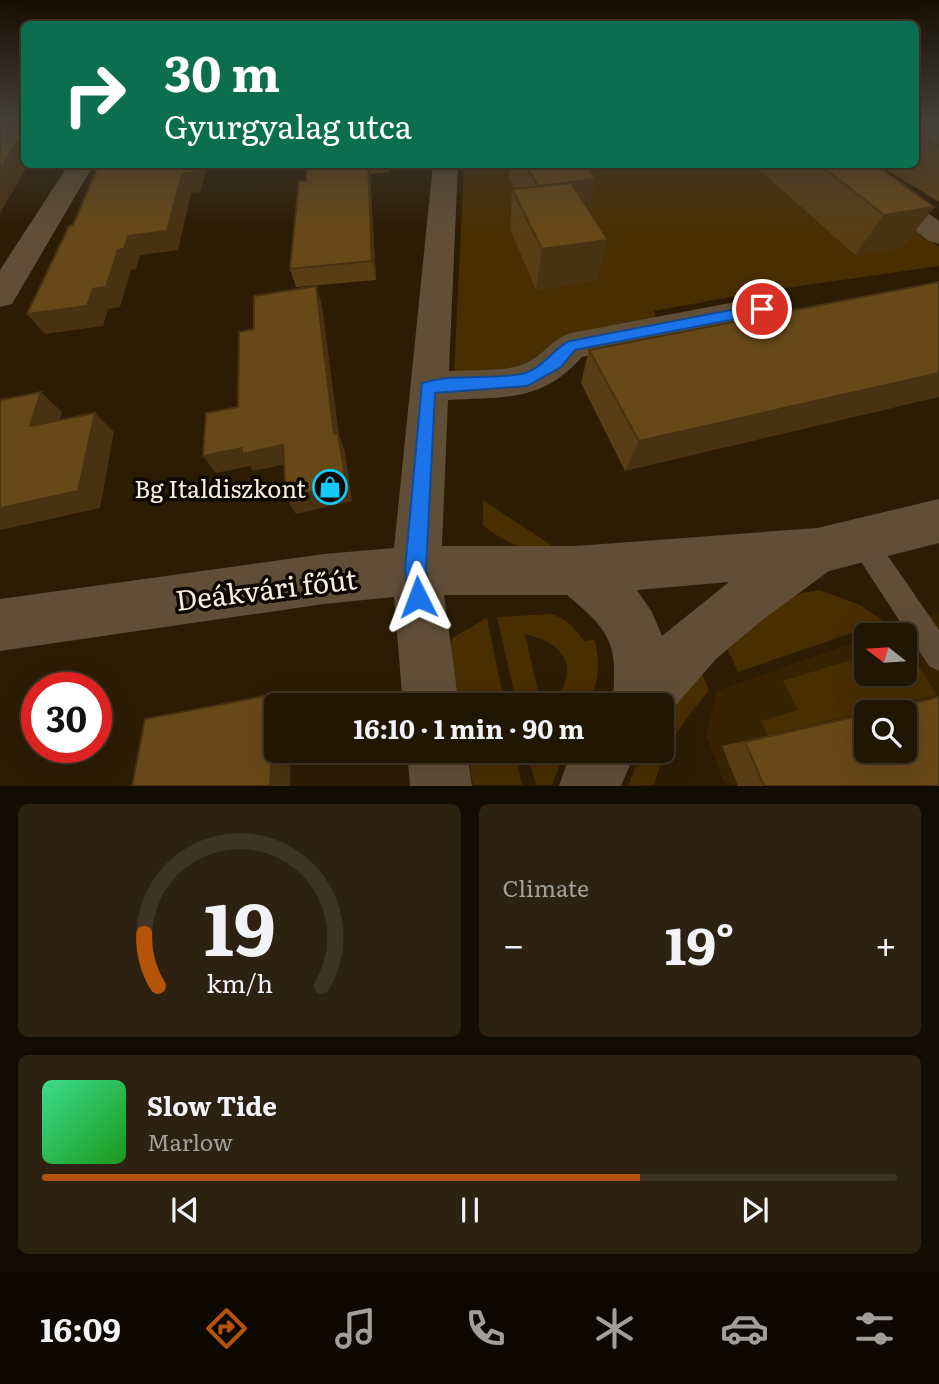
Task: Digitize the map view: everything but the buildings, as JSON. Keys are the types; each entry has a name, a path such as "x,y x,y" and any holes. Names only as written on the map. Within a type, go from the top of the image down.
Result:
{"street":[{"path":"0,296 80,168"},
{"path":"430,693 416,570 446,168"},
{"path":"849,168 939,235"},
{"path":"428,387 527,380 555,363 570,346 762,309"},
{"name":"Deákvári főút","path":"0,625 310,581 416,570 576,571 840,546 939,521"},
{"name":"Deákvári főút","path":"649,693 716,624 746,599 840,546"},
{"name":"Deákvári főút","path":"576,571 611,599 630,624 641,654 639,693"},
{"path":"439,763 442,786"},
{"path":"590,786 597,763"}],"lane":[{"path":"840,546 939,656"}],"shaded area":[{"path":"464,168 831,168 939,247 939,266 752,293 654,311 657,322 534,370 454,374"},
{"path":"483,500 560,551 519,546 493,533 483,525"},
{"path":"819,590 860,605 884,622 854,623 854,632 738,672 724,641 780,602 805,592"},
{"path":"939,612 939,785 725,785 706,735 717,691 854,642 854,686 917,686 917,623 908,623"},
{"path":"550,614 570,624 585,642 594,639 598,673 592,693 560,693 567,669 560,651 540,638 525,634 538,693 514,693 497,617"},
{"path":"487,618 503,693 458,693 450,650 452,638"},
{"path":"854,659 854,686 917,686 917,664 937,695 916,700 854,700 854,715 768,735 761,721 798,710 783,681"},
{"path":"699,668 709,690 674,739 674,702"},
{"path":"469,763 517,763 522,785 473,785"},
{"path":"530,763 560,763 552,785 536,785"},
{"path":"637,763 661,763 654,785 628,786"}],"place":[{"name":"Bg Italdiszkont","path":"330,487"}],"route":[{"path":"418,597 416,570 428,387 527,380 555,363 570,346 762,309"}]}
